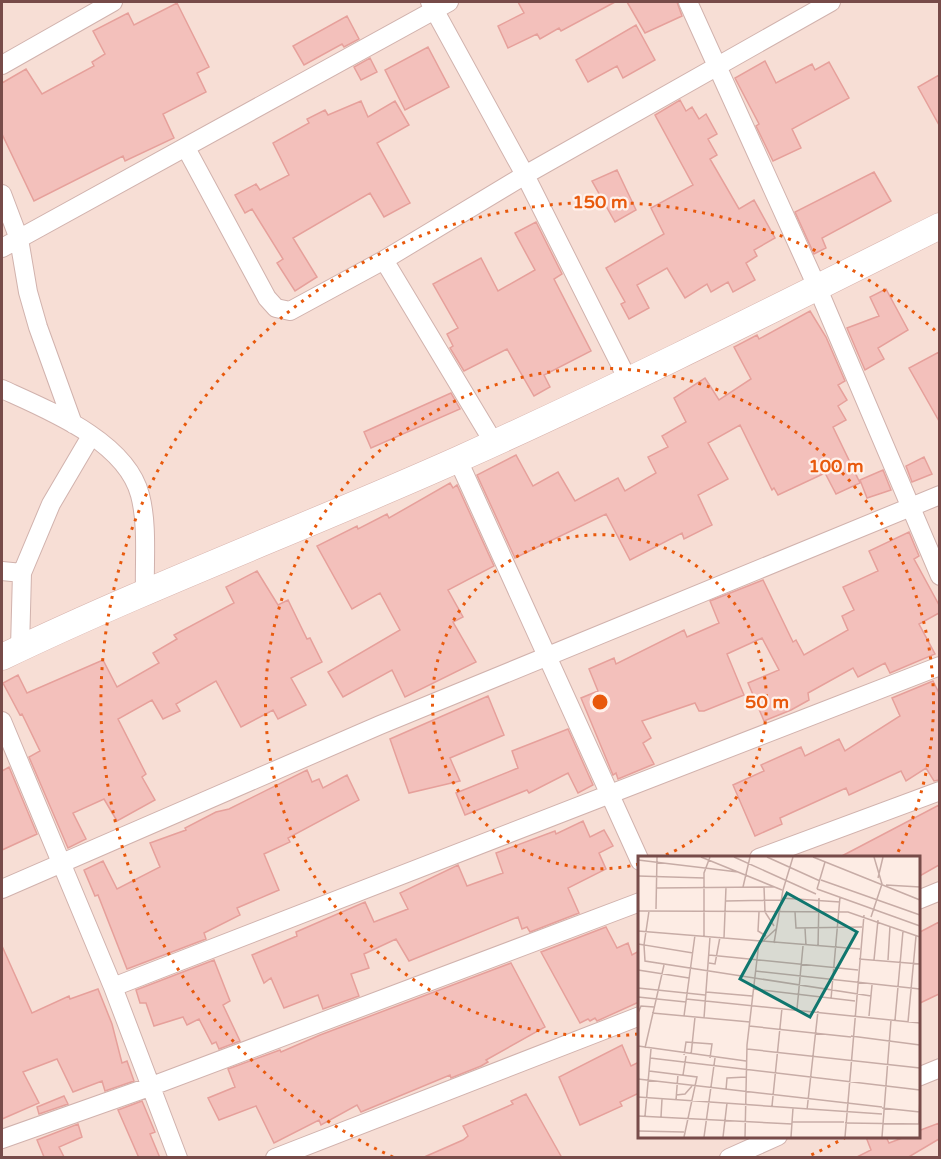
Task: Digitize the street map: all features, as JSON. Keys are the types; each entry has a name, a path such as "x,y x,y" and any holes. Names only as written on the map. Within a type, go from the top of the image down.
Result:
{"street":[{"path":"2,65 113,2"},
{"path":"688,2 818,289 939,576"},
{"path":"186,148 267,298 276,308 290,311 384,260 525,175 831,2"},
{"path":"2,248 186,148 438,4 629,382"},
{"path":"2,194 19,239 28,292 38,327 73,424"},
{"path":"11,652 145,592 238,555 458,460 629,382 818,289 939,226"},
{"path":"384,260 494,443"},
{"path":"2,389 73,424 110,449 124,463 135,479 141,497 145,592"},
{"path":"11,652 22,573 51,504 91,436"},
{"path":"458,460 638,859"},
{"path":"2,889 547,654 939,495"},
{"path":"2,571 22,573"},
{"path":"113,987 611,796 939,666"},
{"path":"2,720 113,987 178,1158"},
{"path":"764,856 939,791"},
{"path":"920,899 939,891"},
{"path":"2,1139 152,1086 638,902"},
{"path":"275,1158 638,1016"},
{"path":"920,1076 939,1068"},
{"path":"729,1158 767,1139"}],"shaded area":[{"path":"2,2 939,2 939,1157 2,1158"}],"building":[{"path":"518,2 615,2 561,31 559,28 540,39 537,34 508,48 498,26 524,13"},
{"path":"627,2 677,2 682,16 645,33"},
{"path":"177,3 209,67 197,73 206,92 163,114 174,138 125,161 123,156 34,201 2,134 2,83 26,69 42,94 94,66 92,62 105,54 93,31 128,13 134,25"},
{"path":"347,16 359,39 344,47 342,44 304,65 293,46"},
{"path":"636,25 655,60 623,78 617,66 588,82 576,60"},
{"path":"428,47 449,87 405,110 385,70"},
{"path":"370,58 377,72 361,80 354,67"},
{"path":"765,61 776,83 812,64 815,70 829,62 849,98 792,129 801,148 773,161 756,126 759,124 735,78"},
{"path":"939,75 939,125 918,87"},
{"path":"680,100 686,111 692,107 699,119 706,114 717,134 708,139 717,155 710,159 739,209 754,200 775,238 754,250 757,256 746,263 755,280 733,292 728,282 711,292 707,284 685,298 667,268 637,285 649,308 629,319 621,304 625,302 606,268 664,234 651,208 693,185 655,115"},
{"path":"361,101 368,117 395,101 409,125 377,143 410,203 384,217 370,193 293,238 317,277 295,291 277,263 283,259 252,209 245,213 235,195 256,184 260,190 289,175 273,143 309,123 307,119 325,110 328,115"},
{"path":"617,170 636,210 615,222 592,181"},
{"path":"874,172 891,201 822,238 826,248 814,254 795,212"},
{"path":"536,222 562,274 554,279 591,351 544,375 550,387 534,396 507,349 464,371 450,348 453,346 447,334 458,328 433,284 481,258 498,291 535,270 515,233"},
{"path":"886,289 908,330 878,348 884,359 865,370 847,328 879,316 870,297"},
{"path":"810,311 826,337 845,381 838,385 847,400 838,406 846,420 833,427 860,483 836,494 825,473 778,495 774,488 772,490 740,425 708,443 728,479 698,495 712,525 684,539 682,533 630,560 606,514 515,558 477,475 516,455 533,486 558,472 575,501 618,478 625,491 656,473 648,457 668,447 662,436 686,422 674,398 705,378 719,400 751,379 734,347 757,335 759,339"},
{"path":"939,352 939,421 909,368"},
{"path":"451,393 460,409 371,448 364,432"},
{"path":"924,457 932,474 912,482 906,466"},
{"path":"883,470 891,490 867,498 860,480"},
{"path":"450,483 453,488 457,485 494,566 448,590 463,617 453,622 476,662 405,697 392,670 343,697 328,672 400,630 380,593 352,609 317,546 387,514 389,518"},
{"path":"909,532 919,556 914,559 939,605 939,613 919,624 935,654 890,673 885,663 858,677 853,668 808,693 809,700 764,721 748,683 779,670 762,638 727,654 744,695 704,711 699,711 695,703 642,721 651,738 643,743 654,764 618,779 616,773 613,775 581,698 598,691 589,669 614,658 616,664 684,630 687,637 719,623 710,601 763,580 793,642 796,640 804,655 848,630 842,616 854,610 843,587 878,571 869,551"},
{"path":"257,571 278,605 288,600 307,639 310,638 322,662 291,678 306,705 278,719 273,710 241,727 216,681 176,704 180,711 163,719 152,700 118,719 146,774 142,777 155,800 117,821 104,799 73,813 86,839 68,848 29,757 40,751 22,714 20,715 3,683 18,675 27,693 103,660 117,687 159,663 153,653 177,639 174,635 234,603 226,587"},
{"path":"933,681 939,693 939,780 934,781 926,768 906,781 901,771 849,795 846,788 780,818 782,824 755,836 733,785 764,771 761,765 801,747 805,756 839,739 845,751 900,716 892,698"},
{"path":"488,696 504,735 450,758 460,781 409,793 390,739"},
{"path":"568,729 593,785 578,793 568,773 529,793 527,790 465,815 456,793 518,768 512,751"},
{"path":"9,767 37,834 2,850 2,771"},
{"path":"307,770 312,782 319,779 323,788 347,775 359,800 288,838 290,842 264,854 279,890 237,908 240,915 204,933 206,939 127,969 98,895 95,896 84,870 103,861 117,889 160,867 150,843 186,830 185,828 216,812 229,809"},
{"path":"939,805 939,865 920,876 920,856 842,856"},
{"path":"583,821 590,837 604,830 613,846 599,853 606,869 568,888 579,913 530,932 527,927 522,929 518,917 409,961 396,939 364,954 369,968 351,974 359,996 323,1009 318,995 284,1008 271,978 264,983 252,955 297,936 296,932 365,902 374,922 408,909 400,893 458,865 467,886 503,873 496,853 555,831 556,834"},
{"path":"939,922 939,994 920,1003 920,932"},
{"path":"606,927 617,948 628,943 632,955 638,952 638,1002 597,1021 595,1018 580,1023 541,952"},
{"path":"2,946 32,1013 69,996 70,999 98,989 112,1024 122,1063 127,1061 134,1081 105,1091 102,1081 73,1092 57,1059 23,1072 39,1103 2,1119"},
{"path":"214,960 230,1001 223,1005 240,1041 219,1049 216,1042 212,1044 199,1019 187,1025 183,1017 154,1026 146,1003 140,1003 136,990"},
{"path":"511,963 545,1027 486,1060 488,1062 481,1066 451,1078 450,1075 361,1112 357,1105 321,1125 319,1120 274,1143 256,1106 219,1120 208,1098 235,1087 228,1069 280,1050 281,1052"},
{"path":"622,1045 631,1066 638,1062 638,1093 620,1102 622,1106 580,1125 559,1077"},
{"path":"526,1094 562,1158 422,1158 463,1140 468,1136 463,1126 513,1104 511,1101"},
{"path":"64,1096 68,1104 39,1114 37,1107"},
{"path":"142,1101 155,1132 150,1134 160,1158 139,1158 118,1110"},
{"path":"939,1123 939,1139 907,1158 855,1158 871,1150 866,1138 886,1138 889,1143 902,1138 920,1138 920,1130"},
{"path":"78,1124 82,1137 59,1147 64,1157 44,1157 37,1140"}]}
